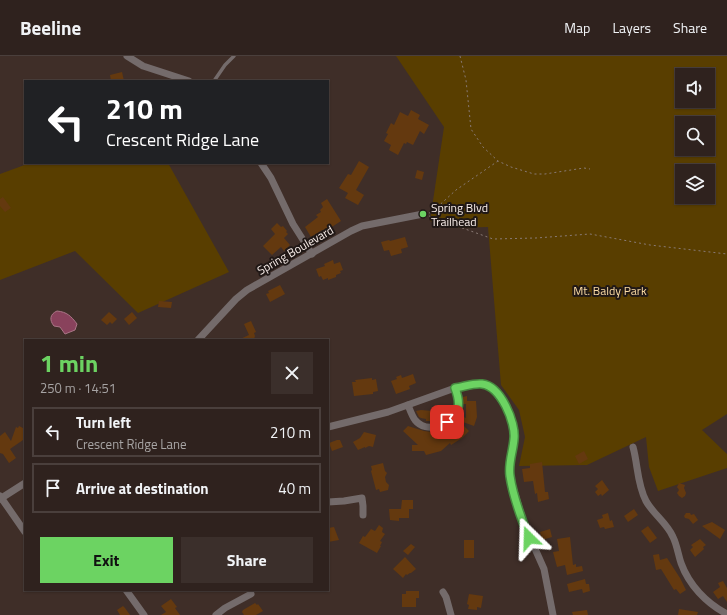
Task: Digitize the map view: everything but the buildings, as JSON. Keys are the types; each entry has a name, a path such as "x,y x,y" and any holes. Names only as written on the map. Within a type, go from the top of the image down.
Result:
{"street":[{"path":"127,56 143,66 185,80"},
{"path":"262,164 271,178 293,224 312,254"},
{"name":"Spring Boulevard","path":"199,339 242,294 362,226 423,214"},
{"path":"329,426 388,412 455,388 478,384 487,386 498,395 510,416 514,428 515,438 510,463 510,477 524,524 544,569 553,615"},
{"path":"408,406 415,420 422,426 429,428 438,426 454,417 458,410 459,402 455,388"},
{"path":"633,447 642,492 653,511 671,532 686,574 703,597 727,614"},
{"path":"24,483 1,498 24,531"},
{"path":"329,502 362,498 363,515"},
{"path":"127,591 144,615"},
{"path":"443,592 451,615"},
{"path":"216,615 225,608 251,594"}],"lane":[{"path":"215,80 225,65 234,56"}],"path":[{"path":"460,56 466,80 471,129 483,147 498,161 511,167 534,174 545,174 584,168 590,169"},
{"path":"423,214 432,212 456,190 498,161"},
{"path":"423,214 493,239 536,238 590,234 650,245 727,254"}],"green space":[{"name":"Mt. Baldy Park","path":"396,56 727,56 727,414 702,430 727,454 727,468 658,491 649,467 646,437 587,465 519,466 525,437 519,410 501,385 488,227 450,228 430,221 444,127"},
{"path":"27,164 169,164 229,272 138,313 75,251 0,280 0,174"}],"shaded area":[{"path":"57,311 66,313 73,319 77,324 75,330 65,334 60,327 54,326 51,322 51,317"}],"place":[{"name":"Spring Blvd Trailhead","path":"423,214"}],"route":[{"path":"447,422 454,417 458,410 459,402 455,388 483,384 492,388 498,395 510,416 514,428 515,438 509,468 510,477 518,508 529,538"}]}
